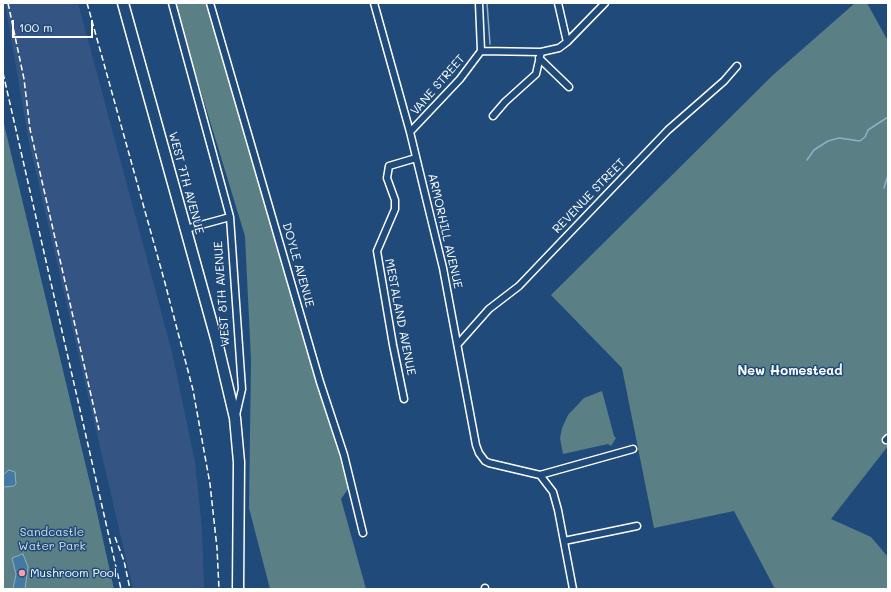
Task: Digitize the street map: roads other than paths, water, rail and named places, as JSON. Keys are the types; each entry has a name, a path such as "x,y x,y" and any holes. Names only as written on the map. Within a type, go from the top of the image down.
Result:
{"main road":[{"name":"WEST 7TH AVENUE","path":"123,3 227,379 235,418"},
{"name":"WEST 8TH AVENUE","path":"235,418 239,462 238,589"}],"street":[{"name":"WEST 8TH AVENUE","path":"172,3 230,217 242,389 235,418"},
{"name":"DOYLE AVENUE","path":"210,3 320,382 344,455 363,533"},
{"name":"ARMORHILL AVENUE","path":"374,3 410,132 443,268 476,445 482,457 490,463 540,475"},
{"path":"479,3 481,51 540,55 559,48 567,42 601,4"},
{"path":"558,3 567,42"},
{"name":"VANE STREET","path":"410,132 460,79 481,51"},
{"path":"540,55 569,87"},
{"path":"493,116 505,102 536,74 540,55"},
{"name":"REVENUE STREET","path":"458,344 489,309 519,286 668,130 724,81 737,66"},
{"name":"MESTALAND AVENUE","path":"404,399 392,345 376,251 395,209 395,200 387,178 387,172 390,166 394,164 416,158"},
{"path":"186,229 230,217"},
{"path":"573,589 553,492 540,475 633,448"},
{"path":"564,541 636,526"}],"waterway":[{"path":"487,3 490,44"},
{"path":"807,160 814,150 828,141 839,138 860,141 865,137 868,130 888,117"},
{"path":"884,188 888,175"}],"railway":[{"path":"8,3 24,79 30,129 99,430"},
{"path":"87,3 165,283 193,390 210,484 217,548 219,589"},
{"path":"3,73 121,589"},
{"path":"115,537 124,561 130,589"}],"place":[{"name":"Mushroom Pool","path":"22,573"}],"district":[{"name":"New Homestead","path":"790,371"}],"park label":[{"name":"Sandcastle Water Park","path":"52,539"}]}
